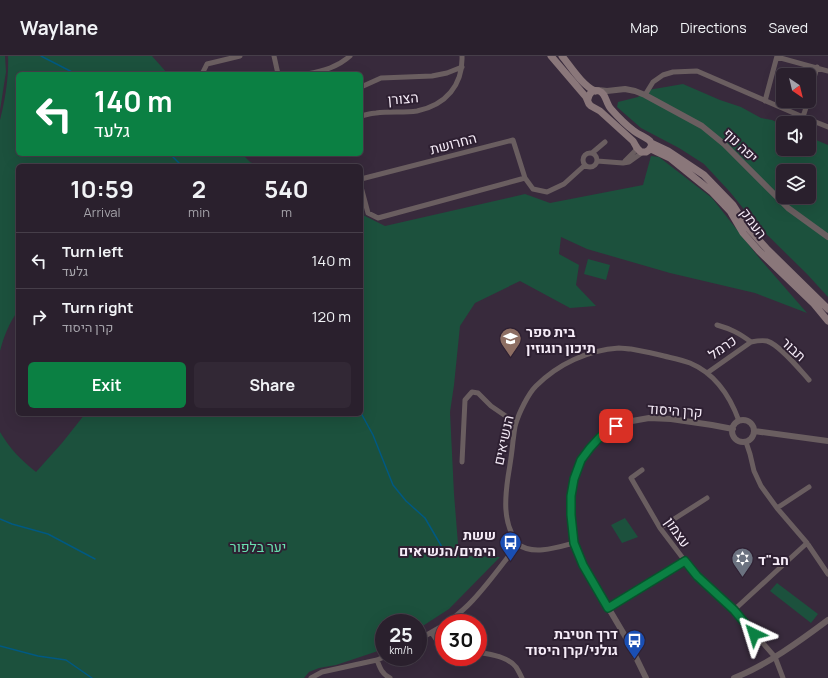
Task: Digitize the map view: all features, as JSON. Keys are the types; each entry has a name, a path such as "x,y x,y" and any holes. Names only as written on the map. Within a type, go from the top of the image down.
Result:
{"main road":[{"path":"551,56 588,99 591,106 600,111 633,141 639,150 648,152 651,146"},
{"name":"העמק","path":"562,56 591,89 603,93 610,107 633,131 649,139 651,146 670,158 712,192 730,211 743,233 759,251 814,304 828,321"},
{"path":"588,99 590,93 597,91"},
{"name":"העמק","path":"651,146 668,151 704,176 733,205 747,227 768,250 828,309"}],"street":[{"path":"203,72 207,64 240,56"},
{"path":"274,56 278,72"},
{"path":"316,72 331,68 343,62 350,56"},
{"name":"הצורן","path":"363,116 377,113 416,111 429,108 453,90 459,78 462,67 462,56"},
{"path":"765,101 777,56 828,71"},
{"path":"363,86 381,78 432,76 447,73 462,67"},
{"path":"645,95 653,82 663,75 673,72 697,71 801,116"},
{"path":"606,100 613,92 625,89"},
{"name":"יפה נוף","path":"597,91 625,89 635,91 698,124 727,147 786,207 828,238"},
{"path":"816,122 828,127"},
{"name":"החרושת","path":"363,178 513,140 525,178"},
{"path":"597,162 593,167 589,167 582,161 587,153 592,153 604,142"},
{"path":"623,163 635,151 637,146"},
{"path":"597,162 629,162 643,152"},
{"path":"592,153 597,162"},
{"path":"363,195 368,213 378,218 525,178 533,188 546,192 564,184 585,165"},
{"path":"717,326 738,332 751,342"},
{"name":"תבור","path":"751,342 768,341 783,351 809,380"},
{"name":"כרמל","path":"707,373 751,342"},
{"name":"הנשיאים","path":"518,544 508,523 506,509 506,491 516,423 525,402 535,387 553,372 569,362 595,352 620,348 650,352 690,363 707,373 721,386 730,399 739,421"},
{"path":"462,462 465,400 472,392 478,393 491,406 516,423"},
{"name":"קרן היסוד","path":"646,678 628,641 583,565 574,543 571,515 571,496 574,479 581,460 590,448 600,437 616,426 649,418 671,419 733,429"},
{"path":"745,420 754,428 753,437 749,441 740,442 733,435 734,426 739,421 745,420"},
{"path":"754,431 828,441"},
{"path":"746,442 754,471 761,486 807,544 828,574"},
{"name":"עצמון","path":"642,470 631,478 660,528 697,576 734,610 775,657 782,678"},
{"path":"777,508 809,487"},
{"path":"660,528 707,498"},
{"path":"457,614 472,601 518,544 526,548 546,550 574,543"},
{"path":"734,610 807,544"},
{"path":"608,608 685,561"},
{"path":"734,678 747,673 775,657 828,620"},
{"path":"427,636 435,631"},
{"path":"432,633 435,638"},
{"path":"487,654 510,661 516,667 522,678"},
{"path":"311,678 322,672 375,660"},
{"path":"379,666 385,676 390,678"}],"green space":[{"path":"0,56 5,56 6,72 0,110"},
{"path":"8,56 152,56 166,72 16,72 16,156 244,156 254,164 16,164 16,314 7,330 0,351 0,120 4,105 8,72"},
{"path":"683,84 720,100 741,107 761,118 776,122 776,156 816,156 816,140 828,145 828,297 807,274 755,223 730,192 704,164 679,148 641,128 617,107 618,102 638,97 648,90"},
{"name":"יער בלפור","path":"651,156 659,157 712,198 760,259 807,313 755,293 670,273 587,249 561,237 559,254 579,265 576,285 596,306 570,308 520,281 475,303 460,326 450,412 459,556 500,557 449,609 441,614 435,614 435,618 427,623 427,614 375,614 375,652 336,665 319,668 309,672 304,678 0,678 0,432 16,454 36,472 83,416 363,416 363,215 385,226 525,194 550,203 643,185"},
{"path":"588,259 610,265 606,280 584,274"},
{"path":"625,518 638,537 622,543 611,525"},
{"path":"777,583 818,614 811,623 770,591"}],"waterway":[{"path":"41,56 72,72"},
{"path":"172,156 180,164"},
{"path":"363,416 373,435 393,485 406,501 425,518 446,554"},
{"path":"0,519 48,534 95,559"},
{"path":"0,646 38,656 66,660 92,678"}],"place":[{"name":"בית ספר תיכון רוגוזין","path":"511,358"},
{"name":"ששת הימים/הנשיאים","path":"511,562"},
{"name":"חב\"ד","path":"743,578"},
{"name":"דרך חטיבת גולני/קרן היסוד","path":"634,660"}],"route":[{"path":"616,426 600,437 581,460 574,479 571,496 571,515 574,543 583,565 608,608 685,561 697,576 734,610 754,634"}]}
